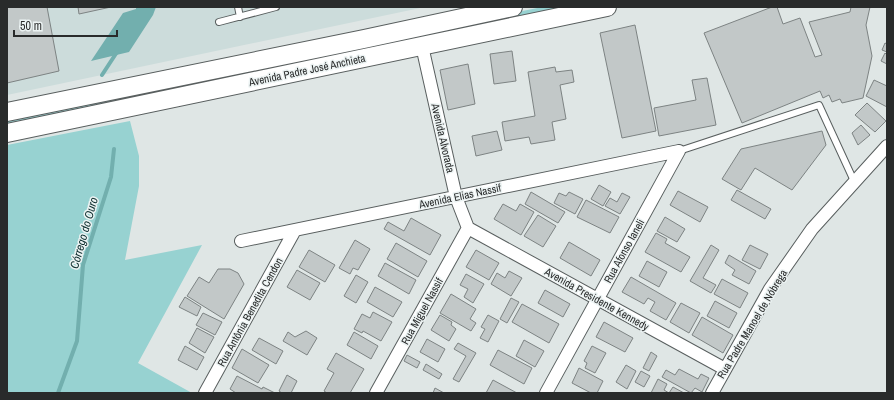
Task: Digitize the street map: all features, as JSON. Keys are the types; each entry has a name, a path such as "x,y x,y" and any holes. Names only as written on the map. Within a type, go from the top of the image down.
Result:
{"main road":[{"name":"Avenida Padre José Anchieta","path":"7,112 364,39 512,7"},
{"name":"Avenida Padre José Anchieta","path":"7,134 422,46 585,9 607,7"}],"street":[{"name":"Avenida Alvorada","path":"422,46 456,197 468,228"},
{"name":"Rua Padre Manoel de Nóbrega","path":"712,393 770,289 812,229 887,146"},
{"name":"Avenida Elias Nassif","path":"241,241 679,151"},
{"name":"Rua Afonso Ianeli","path":"546,393 679,151"},
{"name":"Avenida Presidente Kennedy","path":"468,228 725,369"},
{"name":"Rua Miguel Nassif","path":"376,393 468,228"},
{"name":"Rua Antônia Benedita Cendon","path":"205,393 295,230"}],"lane":[{"path":"238,7 240,17"},
{"path":"219,22 276,7"},
{"path":"679,151 819,105 854,181"}],"shaded area":[{"path":"7,7 425,7 7,95"},
{"path":"136,7 156,7 153,15 129,52 91,61 123,13 136,9"},
{"path":"542,7 568,7 7,127 7,119"},
{"path":"130,121 139,156 139,186 125,260 202,245 138,363 192,393 7,393 7,145"}],"building":[{"path":"7,7 47,7 59,71 7,83"},
{"path":"78,7 111,7 79,14"},
{"path":"772,7 777,7 783,24 800,18 815,57 822,55 809,22 850,12 851,7 870,7 866,25 872,56 863,98 842,103 840,99 832,102 829,95 823,98 820,91 742,123 704,33"},
{"path":"635,25 656,131 622,138 600,33"},
{"path":"885,43 887,44 887,52 882,50"},
{"path":"512,51 516,81 494,84 490,54"},
{"path":"885,53 887,55 887,64 881,61"},
{"path":"468,64 475,104 448,110 440,70"},
{"path":"555,67 556,72 572,70 574,82 560,85 566,119 552,122 555,140 531,144 529,137 505,141 502,122 535,116 528,72"},
{"path":"707,78 716,125 659,136 654,108 696,100 692,80"},
{"path":"874,80 887,86 887,107 866,96"},
{"path":"867,103 886,121 875,132 855,115"},
{"path":"861,125 870,135 858,145 852,133"},
{"path":"497,131 502,150 476,156 472,136"},
{"path":"822,131 826,145 792,190 755,168 741,190 722,179 741,149"},
{"path":"599,185 611,192 603,206 591,199"},
{"path":"737,190 771,209 765,219 731,200"},
{"path":"678,191 708,207 700,222 670,205"},
{"path":"531,192 565,212 558,223 525,204"},
{"path":"569,192 583,199 575,214 554,203 559,193 566,196"},
{"path":"622,193 630,197 620,214 605,206 610,198 617,202"},
{"path":"586,200 619,217 610,233 577,217"},
{"path":"503,204 516,211 520,204 534,212 521,235 494,219"},
{"path":"538,215 556,226 543,247 524,236"},
{"path":"665,217 685,229 677,242 657,231"},
{"path":"411,218 441,235 430,255 384,229 388,222 404,231"},
{"path":"656,233 667,239 665,243 690,257 681,272 645,252"},
{"path":"355,240 370,249 358,270 353,268 350,274 339,268"},
{"path":"569,242 600,260 591,276 560,258"},
{"path":"396,243 427,261 418,277 387,259"},
{"path":"711,245 719,250 703,278 716,285 711,293 690,281"},
{"path":"750,245 768,254 760,269 742,260"},
{"path":"309,250 335,265 325,282 299,267"},
{"path":"476,250 499,263 489,280 466,267"},
{"path":"729,255 756,271 749,284 732,275 735,270 725,263"},
{"path":"647,261 667,272 659,287 639,276"},
{"path":"385,263 416,280 409,294 378,276"},
{"path":"218,269 230,269 238,273 244,284 224,319 187,296 199,277 209,283"},
{"path":"297,270 320,283 310,300 287,287"},
{"path":"509,271 522,278 511,296 491,284 497,273 505,278"},
{"path":"466,274 484,284 473,303 464,297 468,289 460,285"},
{"path":"356,275 368,282 356,303 344,296"},
{"path":"631,277 676,303 666,320 650,311 655,302 648,298 644,304 622,292"},
{"path":"722,279 748,293 740,308 714,294"},
{"path":"375,287 402,302 393,317 367,302"},
{"path":"545,290 570,304 563,317 538,303"},
{"path":"451,294 476,309 470,319 476,323 471,331 440,313"},
{"path":"185,297 201,307 197,316 179,307"},
{"path":"511,298 519,302 507,323 500,319"},
{"path":"715,301 737,313 729,328 707,316"},
{"path":"681,303 700,313 689,333 670,322"},
{"path":"522,304 559,324 549,343 512,322"},
{"path":"373,312 392,322 381,341 363,331 362,333 354,329 362,314 370,318"},
{"path":"203,313 222,322 215,335 196,325"},
{"path":"440,315 452,322 451,325 456,329 449,341 431,330"},
{"path":"488,315 499,321 488,342 480,338 485,329 481,327"},
{"path":"702,317 733,335 723,353 692,335"},
{"path":"604,322 633,338 625,352 596,337"},
{"path":"197,328 214,337 205,353 189,343"},
{"path":"306,331 317,338 307,355 283,341 288,332 295,337"},
{"path":"354,332 378,346 371,359 347,345"},
{"path":"259,338 283,351 276,364 252,350"},
{"path":"427,339 445,349 438,362 420,352"},
{"path":"524,340 544,351 535,367 516,356"},
{"path":"458,343 476,353 459,382 453,379 466,356 454,349"},
{"path":"185,346 204,357 197,370 178,360"},
{"path":"592,346 606,353 595,373 585,368 587,363 584,361"},
{"path":"242,349 269,365 258,383 232,368"},
{"path":"498,350 532,368 524,384 490,365"},
{"path":"651,352 657,356 649,371 643,368"},
{"path":"336,353 364,369 350,393 327,393 324,391 334,373 327,369"},
{"path":"407,355 420,362 417,368 404,361"},
{"path":"426,364 442,374 439,379 423,370"},
{"path":"626,365 636,371 627,389 616,382"},
{"path":"579,368 603,381 597,393 591,393 572,383"},
{"path":"679,369 698,379 701,374 709,378 702,392 695,388 691,393 662,377 666,370 675,375"},
{"path":"641,371 650,376 644,387 635,382"},
{"path":"287,375 297,381 291,393 282,393 279,391"},
{"path":"237,376 262,389 263,387 275,393 236,393 230,389"},
{"path":"658,379 667,384 664,390 669,393 651,393"},
{"path":"493,380 517,393 486,393"},
{"path":"673,387 684,393 669,393"},
{"path":"435,388 444,393 433,393"}],"waterway":[{"path":"102,75 117,52"},
{"name":"Córrego do Ouro","path":"58,393 77,341 83,265 111,177 114,149"}]}
